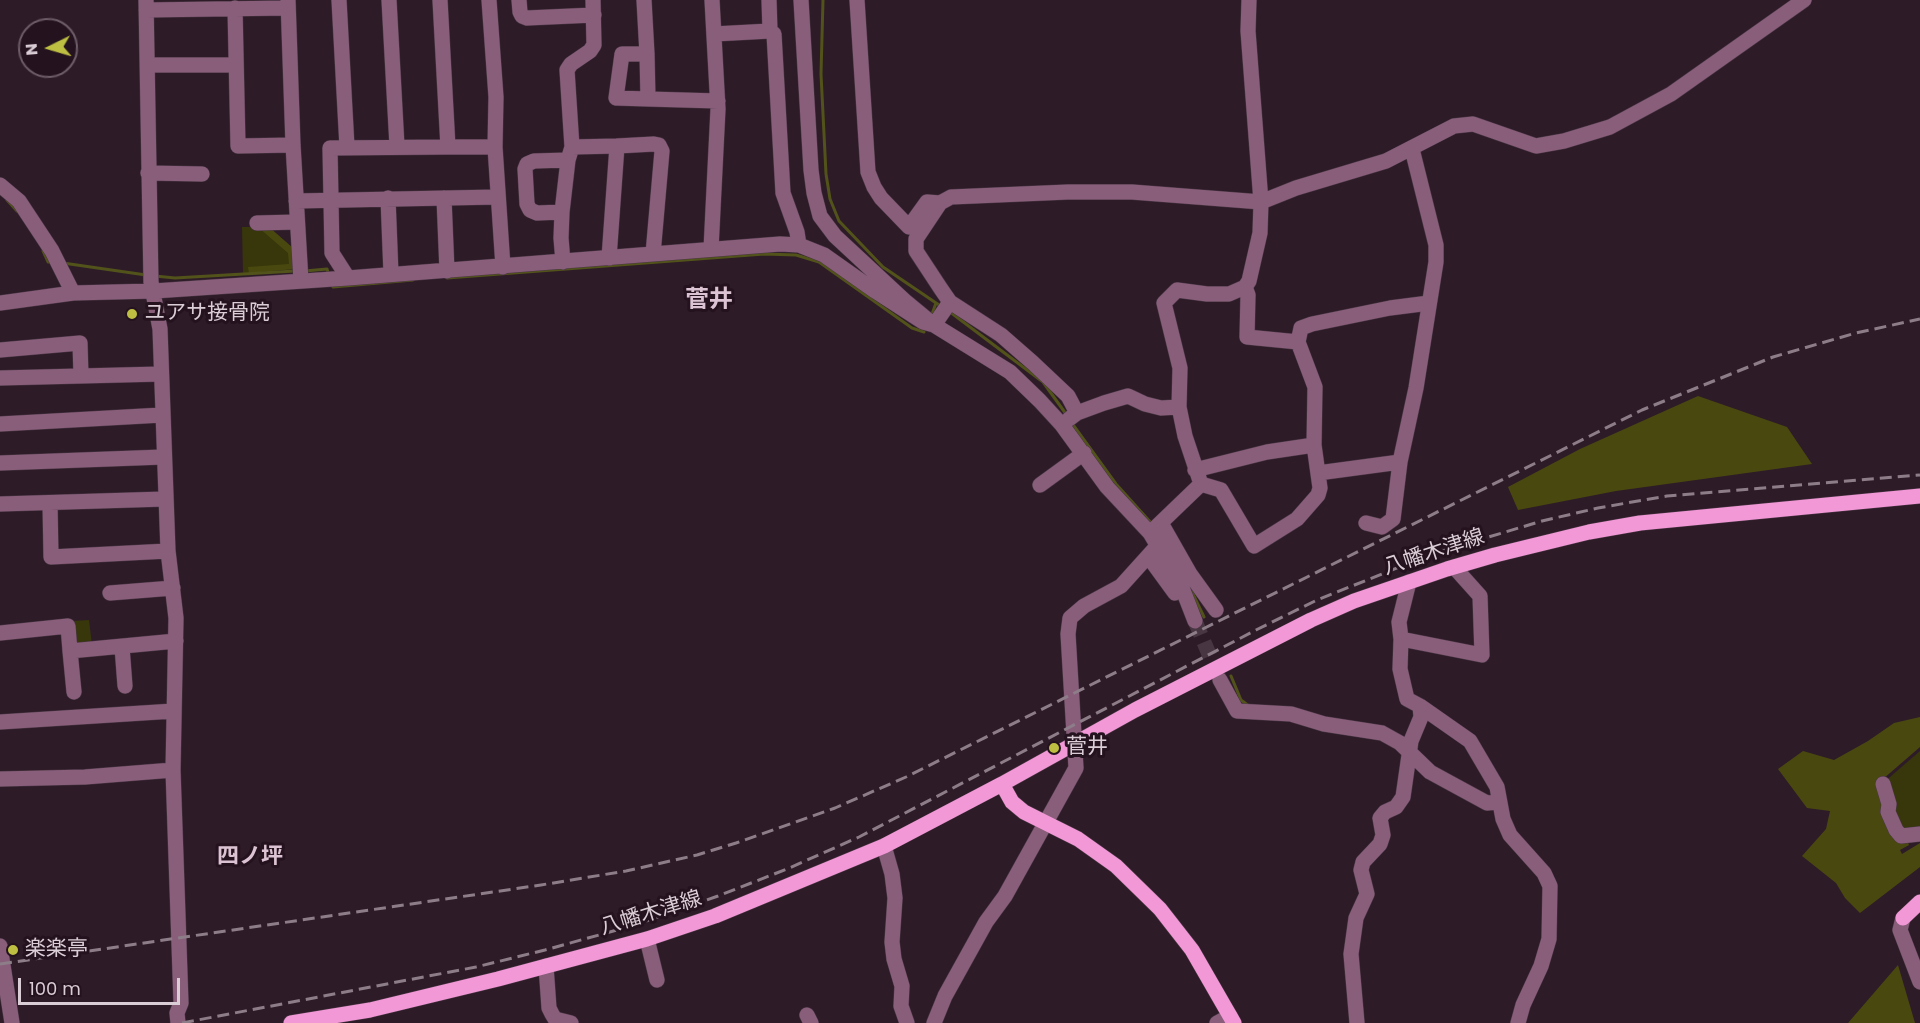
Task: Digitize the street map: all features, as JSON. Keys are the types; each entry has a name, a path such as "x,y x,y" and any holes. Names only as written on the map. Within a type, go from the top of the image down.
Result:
{"main road":[{"name":"八幡木津線","path":"291,1023 371,1016 647,939 780,891 884,846 1135,710 1302,624 1354,601 1454,567 1589,532 1640,523 1920,496"},
{"path":"1002,784 1012,802 1024,812 1078,839 1116,866 1160,909 1192,950 1227,1021"},
{"path":"1903,918 1920,902"}],"street":[{"path":"339,0 347,147"},
{"path":"389,0 397,146"},
{"path":"440,0 448,147"},
{"path":"489,0 496,97 497,197 503,267"},
{"path":"519,0 520,12 527,18 594,7 594,45 567,70 570,153 562,212 563,262"},
{"path":"644,0 648,99"},
{"path":"711,249 718,101 712,0"},
{"path":"769,0 770,31 774,34 783,194 797,232 799,245"},
{"path":"801,0 810,170 820,216 835,236 905,301 943,313 1009,342 1068,396 1070,418 1084,453 1107,487 1190,574 1216,610"},
{"path":"857,0 868,172 874,187 881,198 909,227 927,202 940,203"},
{"path":"1249,0 1248,31 1261,202 1260,233 1249,281 1245,287 1229,294 1177,290 1164,303 1180,368 1179,407 1185,436 1198,477 1221,490 1254,546 1297,519 1318,495 1320,488 1314,445 1315,387 1298,342 1301,328 1390,308 1429,303"},
{"path":"1070,418 1010,372 943,313 916,251 916,239 940,203 951,197 1068,192 1153,194 1261,202 1296,188 1386,160 1412,149 1444,130 1462,124 1473,124 1536,146 1564,141 1610,127 1671,94 1804,0"},
{"path":"178,1023 177,1013 181,1004 173,770 176,641 165,499 160,328 151,282 152,224 148,173 146,5 235,8 287,4 301,274"},
{"path":"235,8 238,146 293,145"},
{"path":"714,34 770,31"},
{"path":"647,54 622,54 616,98 718,101"},
{"path":"148,65 236,65"},
{"path":"562,212 537,213 530,210 527,204 525,169 527,164 570,153 616,146 659,145 662,151 653,254"},
{"path":"609,258 616,146"},
{"path":"348,278 332,253 330,148 495,147"},
{"path":"1366,523 1382,527 1393,519 1400,462 1416,388 1436,262 1436,245 1412,149"},
{"path":"148,173 201,174"},
{"path":"0,185 19,201 36,226 52,251 73,293"},
{"path":"296,201 497,197"},
{"path":"388,198 392,274"},
{"path":"444,198 447,271"},
{"path":"257,223 297,222"},
{"path":"0,303 73,293 154,291 301,274 348,278 780,244 799,245 824,255 910,315 943,313"},
{"path":"1245,287 1248,295 1247,337 1298,342"},
{"path":"0,350 80,343 81,376"},
{"path":"0,378 161,374"},
{"path":"1070,418 1104,403 1128,396 1153,406 1179,407"},
{"path":"0,423 162,415"},
{"path":"934,1023 945,996 986,922 1005,896 1047,824 1076,768 1068,634 1070,618 1084,606 1121,586 1198,477 1267,452 1314,445"},
{"path":"1041,485 1084,453"},
{"path":"0,463 164,457"},
{"path":"1318,473 1400,462"},
{"path":"0,504 165,499"},
{"path":"50,503 51,557 168,551"},
{"path":"1155,536 1181,585 1192,622"},
{"path":"1401,639 1482,655 1480,596 1454,567"},
{"path":"1409,582 1399,622 1400,669 1407,699 1470,741 1497,787 1493,802"},
{"path":"110,593 173,588"},
{"path":"0,633 68,626 74,692"},
{"path":"70,651 176,641"},
{"path":"122,647 125,686"},
{"path":"1220,680 1237,711 1291,714 1324,723 1382,733 1411,747 1430,772 1493,802 1510,834 1544,873 1550,886 1549,939 1541,966 1523,1005 1518,1023"},
{"path":"1357,1023 1351,954 1356,918 1367,894 1361,870 1363,862 1380,844 1383,835 1380,818 1385,812 1396,807 1403,797 1411,747 1421,717 1420,706"},
{"path":"0,722 174,711"},
{"path":"0,779 85,777 173,770"},
{"path":"1882,784 1889,804 1888,812 1896,830 1901,836 1920,834"},
{"path":"884,846 892,874 895,898 892,942 894,959 902,986 901,1006 907,1023"},
{"path":"1903,918 1900,930 1920,982"},
{"path":"647,939 657,980"},
{"path":"0,953 12,1023"},
{"path":"546,966 549,1008 555,1019 571,1023"}],"shaded area":[{"path":"242,227 269,227 294,249 295,269 243,273"},
{"path":"258,227 269,227 294,249 295,269 249,273 248,267 289,264 288,253"},
{"path":"1698,396 1787,427 1812,464 1616,491 1518,510 1508,487 1580,449"},
{"path":"89,620 92,645 80,647 74,642 72,621"},
{"path":"1920,717 1920,747 1883,779 1909,845 1900,850 1902,854 1920,843 1920,867 1860,913 1845,898 1836,883 1802,856 1826,829 1830,811 1807,808 1778,769 1803,751 1834,760 1894,723"},
{"path":"1920,751 1920,831 1904,832 1883,783"},
{"path":"1898,965 1915,1023 1848,1023"}],"waterway":[{"path":"823,0 821,74 826,174 830,199 839,221 883,267 942,307"},
{"path":"7,200 17,211"},
{"path":"43,251 48,262 51,262"},
{"path":"447,278 764,254 796,255 819,262 912,328 924,332"},
{"path":"63,263 146,275"},
{"path":"305,271 327,269 329,276"},
{"path":"155,276 175,278 295,271"},
{"path":"332,285 333,287 413,280"},
{"path":"932,314 936,303"},
{"path":"950,312 1043,382 1066,414"},
{"path":"1071,422 1116,484 1153,525"},
{"path":"1192,592 1204,617"},
{"path":"1231,676 1241,700 1249,706"}],"tunnel":[{"path":"1195,621 1220,680"}],"railway":[{"path":"0,964 541,885 626,871 697,855 736,843 835,808 906,777 1642,410 1773,357 1856,333 1920,319"},
{"path":"182,1023 476,967 635,925 718,896 859,837 1317,600 1432,554 1542,521 1667,496 1920,475"}],"place":[{"name":"ユアサ接骨院","path":"132,314"},
{"name":"菅井","path":"1054,748"},
{"name":"楽楽亭","path":"13,950"}],"district":[{"name":"菅井","path":"709,301"},
{"name":"四ノ坪","path":"250,857"}]}
